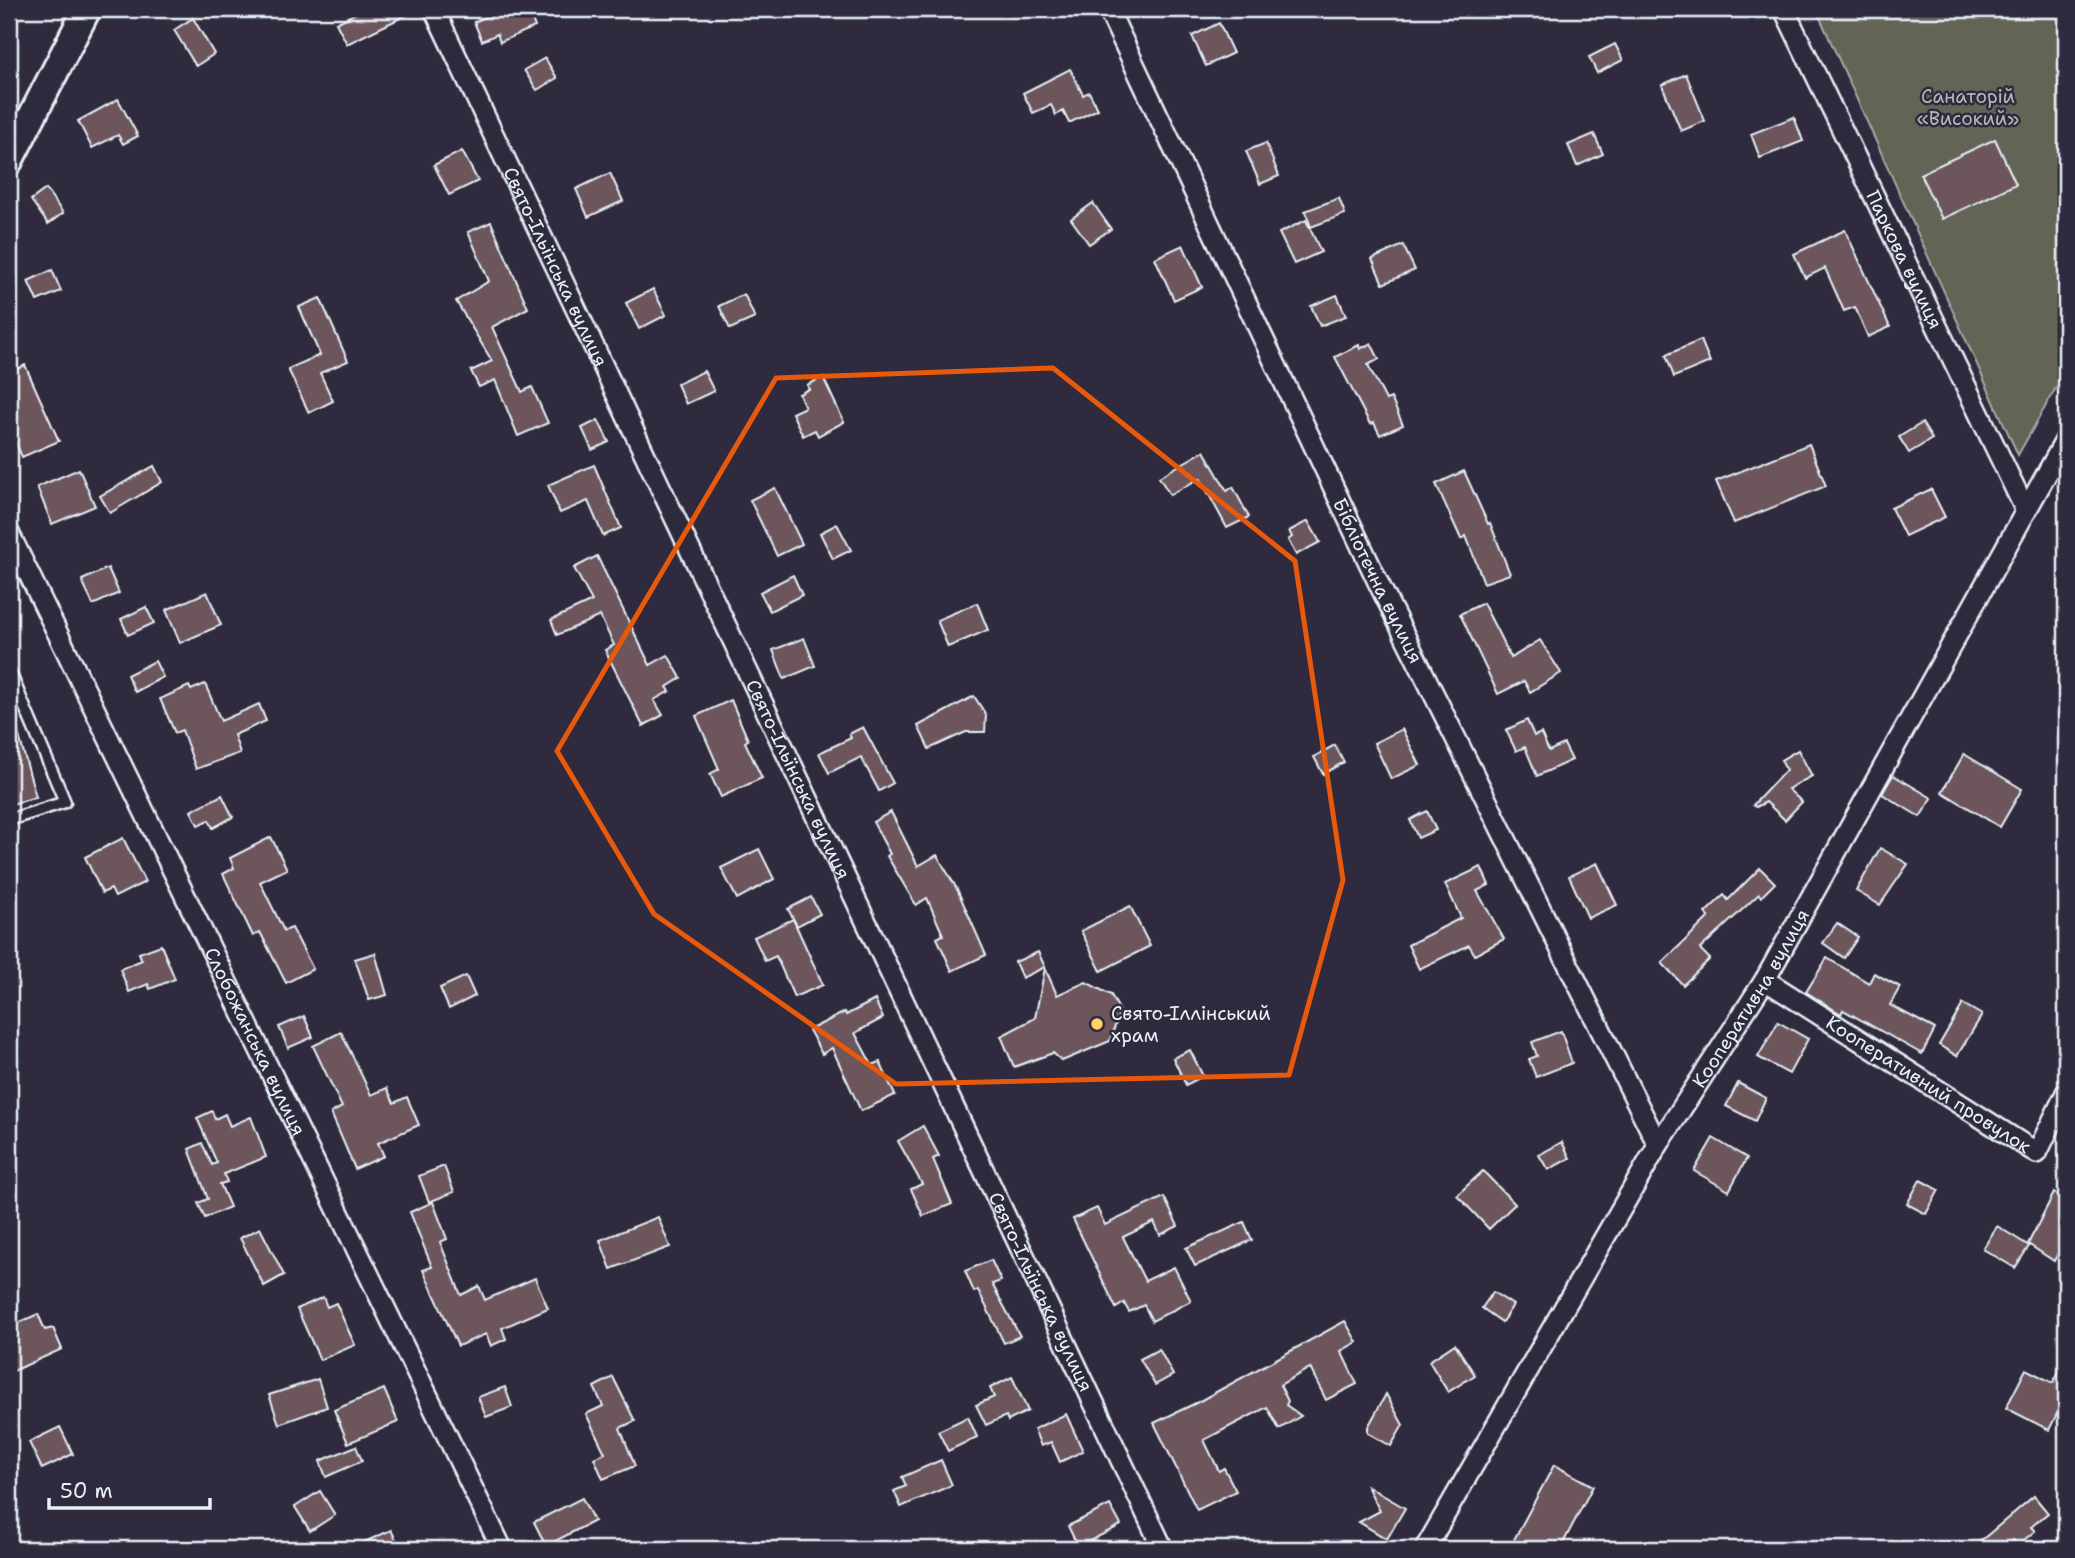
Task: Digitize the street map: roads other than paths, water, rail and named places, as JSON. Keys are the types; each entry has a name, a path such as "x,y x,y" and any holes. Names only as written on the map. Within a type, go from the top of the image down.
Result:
{"street":[{"path":"9,161 87,9"},
{"name":"Свято-Ільїнська вулиця","path":"433,9 1163,1549"},
{"name":"Бібліотечна вулиця","path":"1108,9 1379,584 1658,1145"},
{"name":"Паркова вулиця","path":"1784,9 2026,511"},
{"name":"Кооперативна вулиця","path":"1425,1549 1658,1145 1765,980 2066,439"},
{"name":"Слобожанська вулиця","path":"9,533 502,1549"},
{"name":"Кооперативний провулок","path":"1765,980 2037,1153 2066,1093"}],"lane":[{"path":"9,670 13,691 65,802 9,820"}],"place":[{"name":"Свято-Іллінський храм","path":"1097,1024"}],"park label":[{"name":"Санаторій «Високий»","path":"1968,107"}]}
